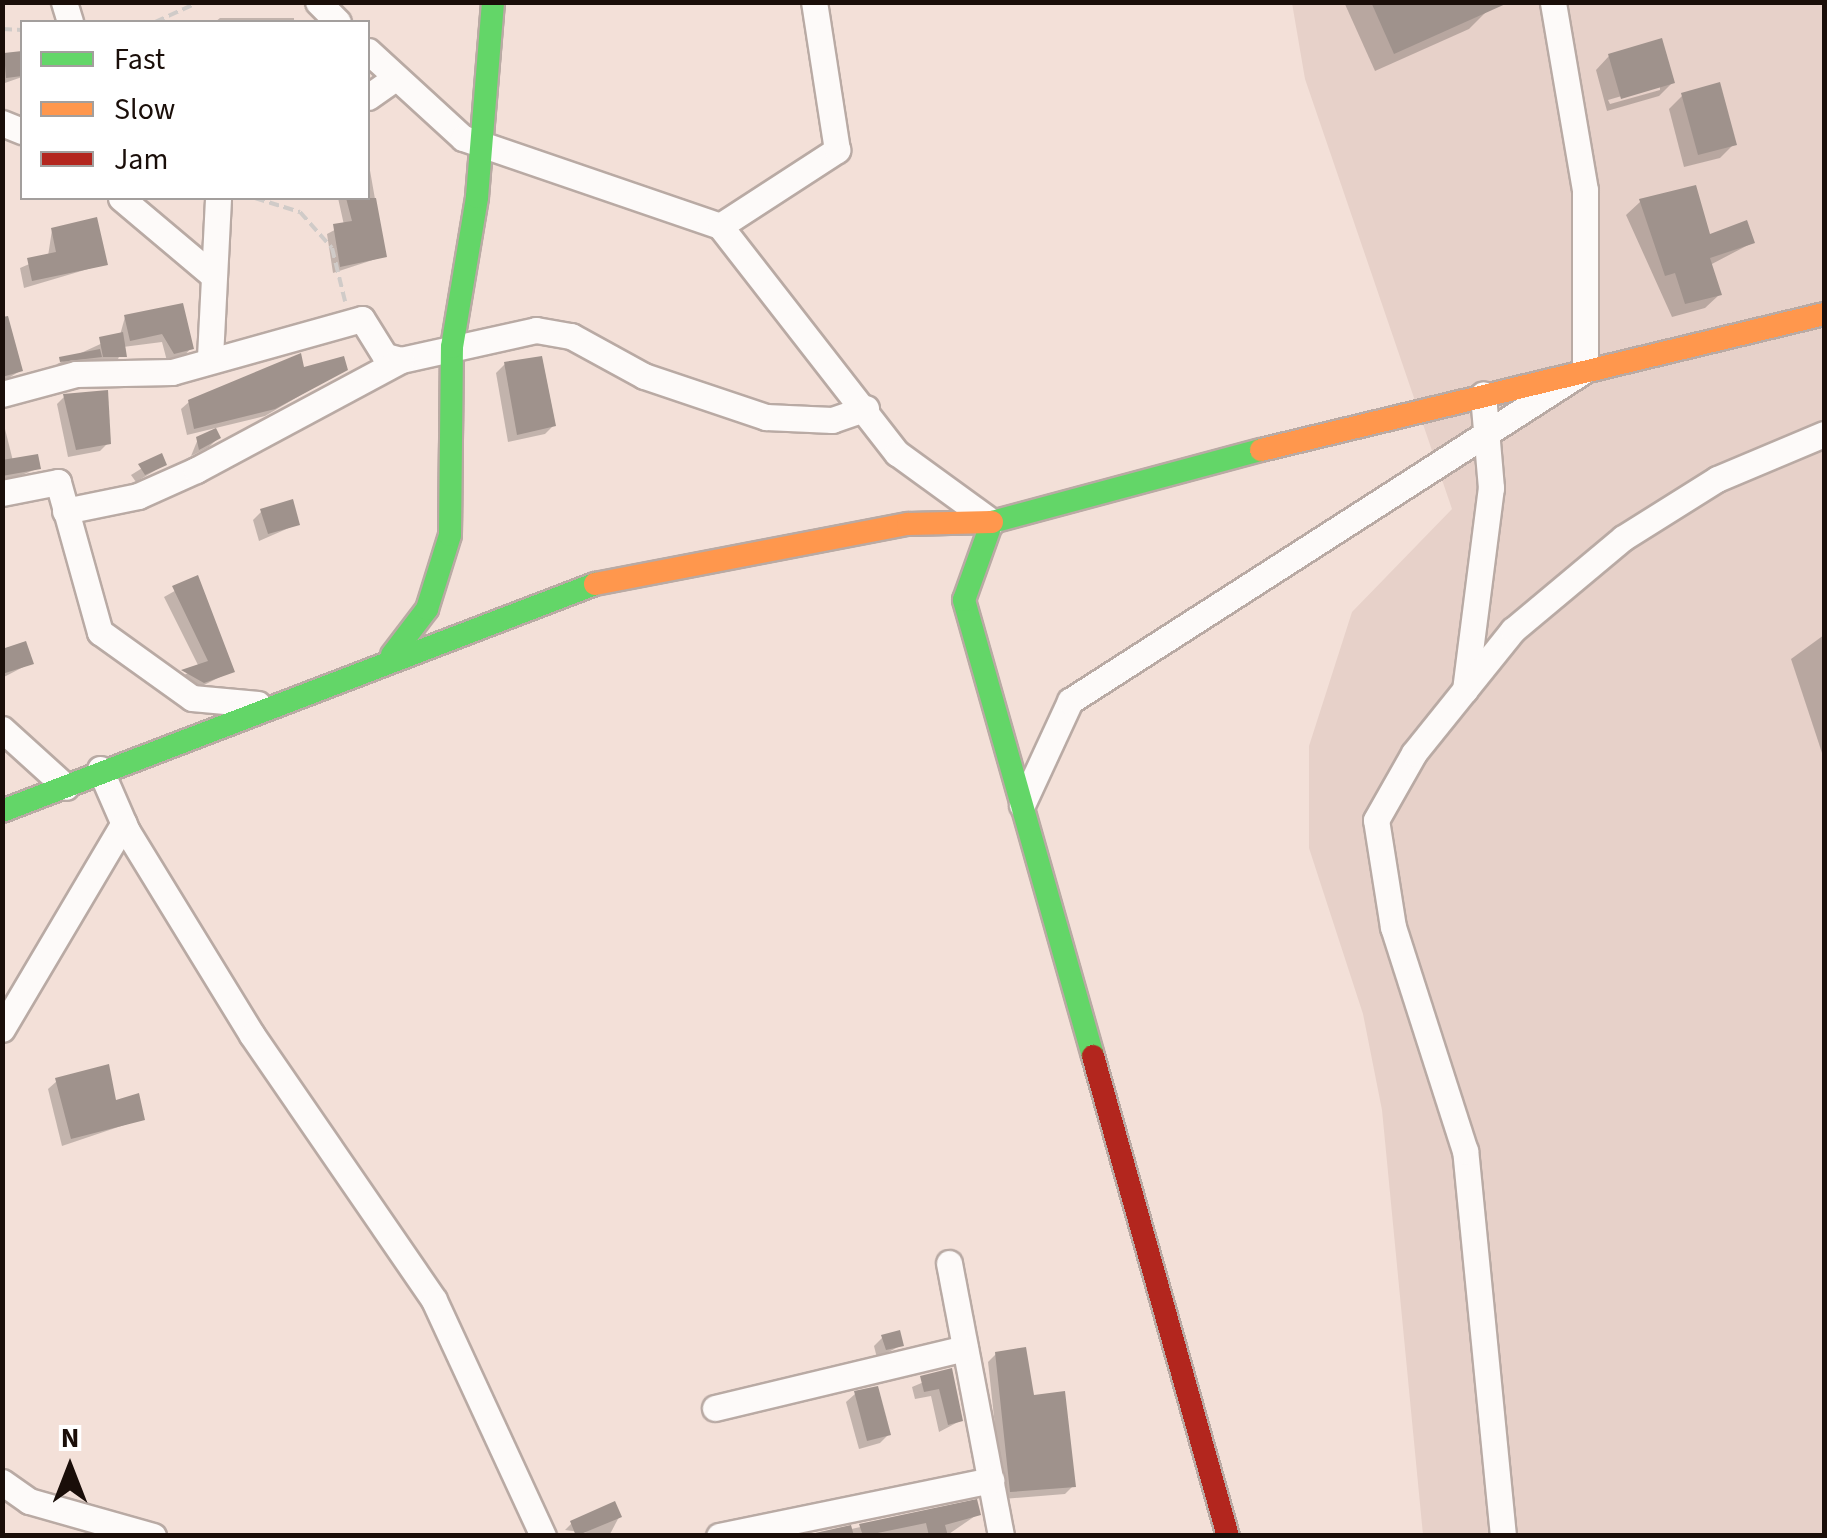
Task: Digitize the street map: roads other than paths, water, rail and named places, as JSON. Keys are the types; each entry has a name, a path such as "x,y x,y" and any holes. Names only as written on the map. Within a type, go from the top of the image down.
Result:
{"street":[{"path":"318,2 336,20"},
{"path":"392,656 427,609 450,535 452,346 481,147 493,2"},
{"path":"720,226 837,150 814,2"},
{"path":"1552,2 1585,190 1585,370"},
{"path":"370,53 481,147 642,192 720,226 866,408 896,453 992,522"},
{"path":"370,96 396,78"},
{"path":"123,200 210,272"},
{"path":"210,357 210,272 218,200"},
{"path":"2,810 66,788 100,769 258,704 392,656 491,614 630,573 908,524 992,522 1484,394 1824,314"},
{"path":"2,394 76,374 172,372 210,357 362,319 385,356 401,360"},
{"path":"66,511 167,483 401,360 501,332 553,333 766,417 832,420 866,408"},
{"path":"1022,805 1070,701 1493,436 1585,370"},
{"path":"1465,690 1493,436 1484,394"},
{"path":"1503,1536 1465,1151 1393,927 1376,820 1465,690 1513,630 1623,538 1717,479 1824,434"},
{"path":"2,493 58,482 100,632 192,698 258,704"},
{"path":"992,522 964,600 1228,1536"},
{"path":"2,729 66,788"},
{"path":"100,769 124,824 273,1068 434,1300 544,1536"},
{"path":"2,1029 124,824"},
{"path":"949,1263 1001,1536"},
{"path":"715,1408 966,1348"},
{"path":"719,1536 991,1480"},
{"path":"2,1482 28,1502 153,1536"}]}
